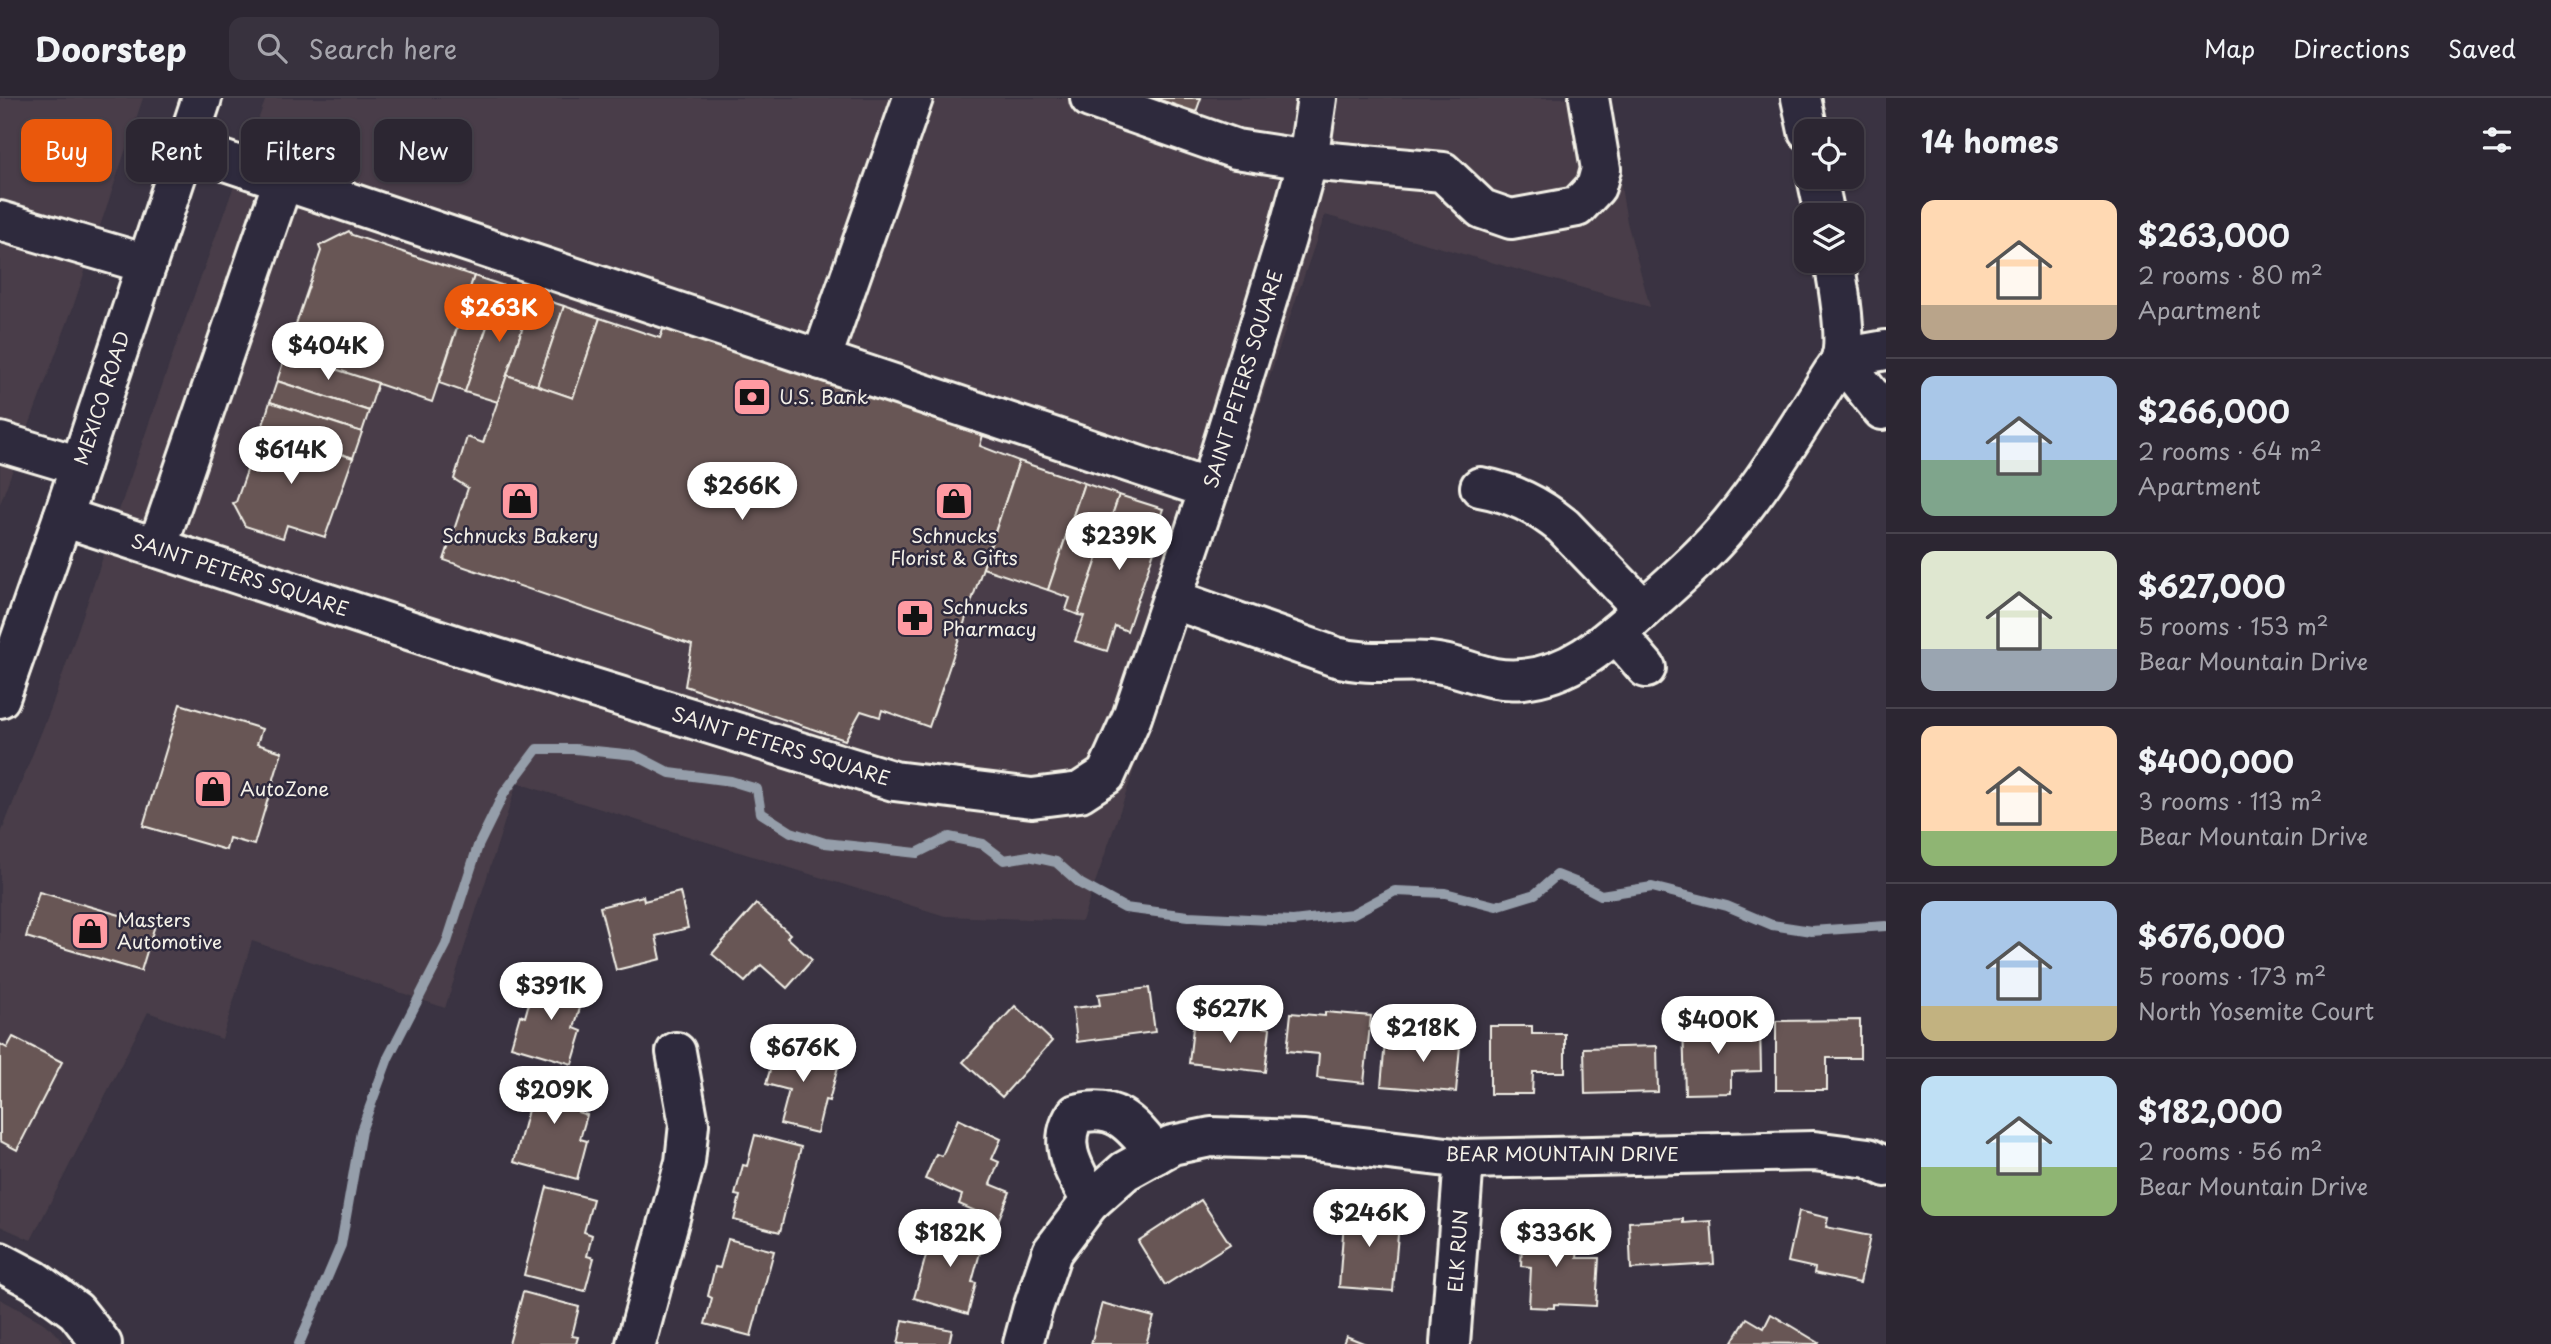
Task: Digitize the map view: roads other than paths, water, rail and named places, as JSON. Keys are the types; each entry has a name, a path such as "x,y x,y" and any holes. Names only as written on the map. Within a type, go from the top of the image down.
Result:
{"street":[{"name":"MEXICO ROAD","path":"195,119 202,98"},
{"path":"821,359 913,98"},
{"path":"1090,98 1236,149 1308,160 1443,172 1482,209 1511,219 1577,207 1596,187 1601,169 1589,98"},
{"name":"SAINT PETERS SQUARE","path":"63,517 474,651 894,781 1032,798 1080,792 1106,775 1132,717 1209,489 1286,239 1308,160 1317,98"},
{"path":"1801,98 1805,119"},
{"name":"MEXICO ROAD","path":"0,698 175,182"},
{"path":"157,548 284,182"},
{"path":"287,182 1209,489"},
{"path":"0,220 147,264"},
{"path":"1172,599 1347,660 1382,664 1440,663 1500,680 1524,679 1557,671 1590,654 1630,621 1703,555 1736,517 1841,358 1840,297 1836,273"},
{"path":"1841,358 1886,350"},
{"path":"1841,358 1882,410"},
{"path":"0,442 80,466"},
{"path":"1480,487 1524,499 1550,515 1630,621 1646,668"},
{"path":"636,1344 685,1162 689,1124 676,1052"},
{"path":"1091,1200 1069,1157 1066,1140 1068,1124 1076,1114 1107,1111 1125,1119 1156,1154"},
{"name":"BEAR MOUNTAIN DRIVE","path":"1023,1344 1031,1311 1052,1252 1091,1200 1125,1171 1172,1145 1211,1137 1304,1140 1464,1159 1814,1151 1868,1158 1886,1167"},
{"name":"ELK RUN","path":"1450,1344 1464,1159"},
{"path":"0,1262 34,1280 76,1311 102,1344"}],"waterway":[{"path":"299,1344 341,1245 361,1131 388,1058 446,945 478,846 504,793 537,749 575,749 635,755 670,773 731,781 757,789 761,813 791,832 825,843 917,853 949,837 983,844 1004,860 1029,856 1056,862 1081,884 1125,908 1188,916 1293,921 1352,914 1395,891 1445,893 1496,906 1535,894 1557,875 1601,895 1652,887 1727,906 1772,925 1811,931 1886,926"}],"place":[{"name":"U.S. Bank","path":"752,397"},
{"name":"Schnucks Bakery","path":"520,501"},
{"name":"Schnucks Florist & Gifts","path":"954,501"},
{"name":"Schnucks Pharmacy","path":"915,618"},
{"name":"AutoZone","path":"213,789"},
{"name":"Masters Automotive","path":"90,931"}]}
